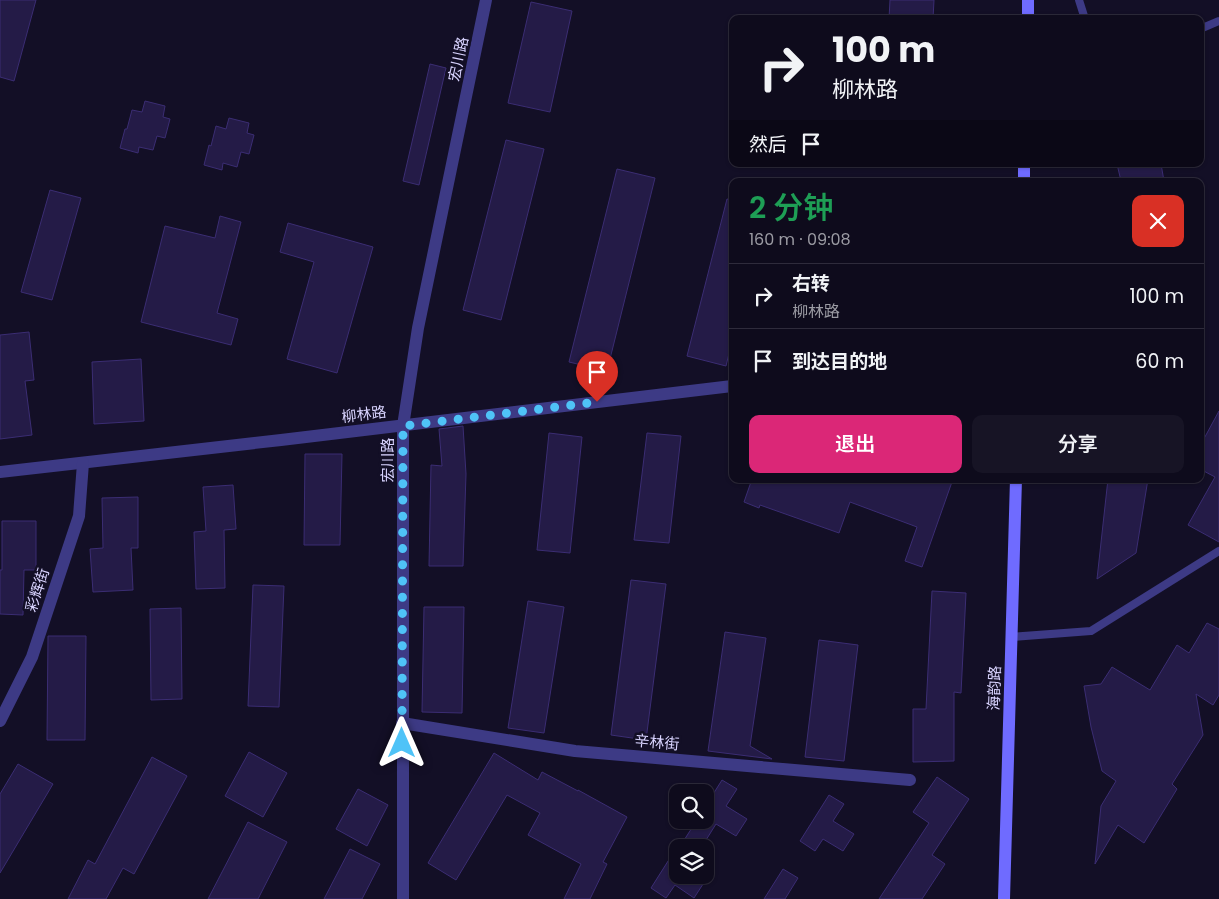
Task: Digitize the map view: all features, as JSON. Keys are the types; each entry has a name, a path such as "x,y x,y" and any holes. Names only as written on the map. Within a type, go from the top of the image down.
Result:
{"street":[{"name":"宏川路","path":"403,899 403,426 418,328 486,0"},
{"path":"1028,0 1028,15"},
{"name":"柳林路","path":"0,472 729,386"},
{"name":"彩辉街","path":"0,721 32,657 79,516 83,463"},
{"name":"海韵路","path":"1004,899 1016,483"},
{"name":"辛林街","path":"402,723 575,751 910,780"}],"lane":[{"path":"1079,0 1084,15"},
{"path":"1204,27 1219,21"},
{"path":"1011,637 1091,631 1219,551"}],"building":[{"path":"0,0 36,0 14,81 0,77"},
{"path":"890,0 934,0 933,15 889,15"},
{"path":"531,2 572,11 550,112 508,103"},
{"path":"430,64 446,68 419,185 403,181"},
{"path":"145,101 165,106 163,117 170,119 165,138 157,136 153,150 139,147 138,153 120,148 132,110 142,112"},
{"path":"229,118 249,123 247,133 254,135 249,154 241,152 237,167 223,163 222,170 204,165 216,126 226,129"},
{"path":"506,140 544,149 501,320 463,310"},
{"path":"1118,167 1162,167 1163,178 1120,178"},
{"path":"617,169 655,178 607,371 569,362"},
{"path":"50,190 81,198 52,300 21,292"},
{"path":"727,199 729,199 729,354 726,366 687,356"},
{"path":"220,216 241,222 217,313 238,319 231,345 141,322 165,226 215,238"},
{"path":"288,223 373,247 337,373 287,359 314,262 280,252"},
{"path":"29,332 34,380 25,381 32,435 0,439 0,335"},
{"path":"141,359 144,421 94,424 92,362"},
{"path":"1219,411 1219,542 1188,525 1215,477 1204,471 1204,439"},
{"path":"463,426 466,474 463,566 429,566 431,465 442,466 439,429"},
{"path":"549,433 582,437 570,553 537,550"},
{"path":"647,433 681,436 669,543 634,540"},
{"path":"305,454 342,454 340,545 304,545"},
{"path":"751,483 952,483 922,567 905,561 917,527 850,502 839,533 760,505 759,508 744,502"},
{"path":"1108,483 1147,483 1136,553 1097,579"},
{"path":"233,485 236,529 224,530 225,588 196,589 194,532 206,531 203,487"},
{"path":"138,497 138,548 131,548 133,590 93,592 90,549 103,548 102,498"},
{"path":"2,521 36,521 36,570 24,570 23,615 0,614"},
{"path":"631,580 666,584 646,740 611,735"},
{"path":"253,585 284,586 279,707 248,706"},
{"path":"932,591 966,593 961,693 954,692 954,761 913,762 913,709 926,709"},
{"path":"528,601 564,607 544,733 508,728"},
{"path":"424,607 464,607 462,713 422,712"},
{"path":"181,608 182,699 151,700 150,609"},
{"path":"1207,623 1219,629 1219,695 1213,705 1196,694 1203,735 1172,784 1177,789 1144,843 1118,825 1095,864 1101,806 1116,781 1102,771 1091,727 1084,686 1101,684 1112,667 1150,690 1177,645 1189,653"},
{"path":"725,632 766,638 750,746 772,759 708,751"},
{"path":"48,636 86,636 85,740 47,740"},
{"path":"819,640 858,645 844,761 805,757"},
{"path":"249,752 287,773 263,817 225,796"},
{"path":"494,753 538,780 542,772 627,817 603,862 607,864 590,899 564,899 581,864 528,835 540,813 507,795 456,880 428,863"},
{"path":"152,757 187,776 134,874 123,868 106,899 68,899 88,860 95,864"},
{"path":"18,764 53,784 0,873 0,794"},
{"path":"937,777 969,799 932,855 945,864 922,899 879,899 929,823 913,812"},
{"path":"722,780 737,789 726,806 747,819 736,836 716,824 714,827 714,793"},
{"path":"358,789 388,805 367,846 336,829"},
{"path":"829,795 844,804 833,821 854,834 843,851 823,839 815,851 800,841"},
{"path":"248,822 287,842 258,899 208,899"},
{"path":"691,829 713,829 707,839 685,839"},
{"path":"350,849 380,864 362,899 324,899"},
{"path":"669,860 669,884 703,884 694,898 675,885 666,898 651,888"},
{"path":"783,869 798,878 785,899 764,899"}],"route":[{"path":"402,743 403,426 597,402"}]}
